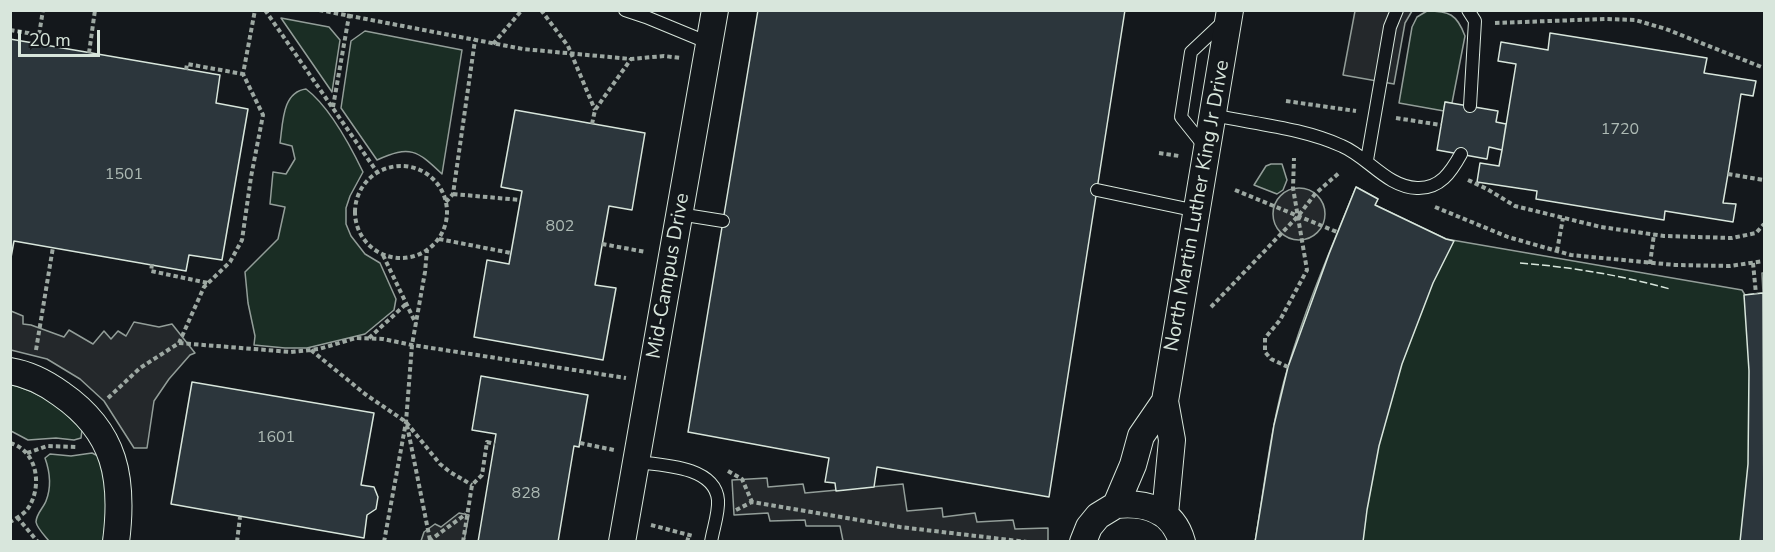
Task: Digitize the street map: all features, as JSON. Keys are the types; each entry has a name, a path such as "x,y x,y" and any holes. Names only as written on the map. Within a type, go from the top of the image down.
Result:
{"street":[{"name":"Mid-Campus Drive","path":"622,542 627,457 679,214 715,10"},
{"name":"North Martin Luther King Jr Drive","path":"1165,514 1172,440 1165,400 1197,211 1198,154 1213,116 1230,13"},
{"path":"10,371 22,373 63,394 87,416 104,436 115,465 120,505 116,542"},
{"name":"North Martin Luther King Jr Drive","path":"1083,542 1089,527 1098,516 1127,504 1133,465 1141,436 1165,400"},
{"path":"1127,504 1152,507 1165,514 1174,525 1182,542"}],"lane":[{"path":"625,10 709,43"},
{"path":"1367,160 1390,27 1397,10"},
{"path":"1468,10 1475,21 1470,106"},
{"path":"1198,154 1181,117 1191,52 1230,13"},
{"path":"1213,116 1305,134 1342,146 1367,160 1395,182 1415,188 1437,184 1450,173 1461,154"},
{"path":"1097,190 1197,211"},
{"path":"679,214 723,221"},
{"path":"627,457 684,468 705,477 715,488 718,501 711,542"}],"path":[{"path":"10,30 39,35 43,10"},
{"path":"89,53 95,10"},
{"path":"108,398 140,368 179,343 204,287 230,262 242,240 263,116 243,74 255,10"},
{"path":"265,10 377,172"},
{"path":"319,10 493,44 571,55 631,59 664,56 685,58"},
{"path":"333,108 350,10"},
{"path":"541,10 568,46 595,110"},
{"path":"493,44 519,12"},
{"path":"1494,23 1635,20 1666,29 1764,68"},
{"path":"446,202 453,194 475,40"},
{"path":"592,124 595,110 631,59"},
{"path":"186,70 187,64 243,74"},
{"path":"1286,101 1362,112"},
{"path":"1396,118 1441,125"},
{"path":"1159,153 1198,154"},
{"path":"1288,367 1271,359 1265,352 1265,338 1280,320 1307,270 1293,188 1294,158"},
{"path":"391,166 420,169 432,177 441,189 446,202 446,221 439,238 427,250 413,256 398,258 383,254 372,248 357,227 356,201 360,190 377,172 391,166"},
{"path":"1211,308 1299,215 1315,194 1340,172"},
{"path":"1728,174 1764,180"},
{"path":"1468,180 1515,206 1601,227 1654,234 1731,238 1756,233 1764,224"},
{"path":"1235,190 1337,232"},
{"path":"453,194 520,201"},
{"path":"1435,207 1508,237 1579,256 1650,264 1730,266 1764,261"},
{"path":"1557,251 1563,218"},
{"path":"1650,264 1654,234"},
{"path":"439,238 511,253"},
{"path":"602,243 652,253"},
{"path":"36,351 53,248"},
{"path":"384,542 406,422 412,345 427,250"},
{"path":"383,254 416,324"},
{"path":"1753,263 1755,294"},
{"path":"152,264 151,271 208,283"},
{"path":"369,339 406,304"},
{"path":"179,343 291,352 311,350 356,338 383,339 630,379"},
{"path":"311,350 365,394 406,422 440,464 472,485"},
{"path":"406,422 429,541 466,514"},
{"path":"463,542 472,485 482,475 487,442 495,444"},
{"path":"10,443 16,444 27,453 34,465 37,477 35,494 25,512 10,522"},
{"path":"580,443 627,457"},
{"path":"27,453 47,446 68,448 79,446"},
{"path":"752,502 900,527 1027,542"},
{"path":"237,542 240,517"},
{"path":"17,518 38,542"},
{"path":"687,542 689,535"}],"green space":[{"path":"1427,11 1451,15 1459,23 1465,36 1452,103 1445,102 1444,111 1399,103 1412,27 1417,17"},
{"path":"281,18 329,27 340,40 332,92"},
{"path":"365,31 462,50 442,174 426,160 412,152 398,152 377,160 341,108 351,41"},
{"path":"306,89 331,116 363,172 346,208 346,224 351,236 365,254 380,263 396,299 394,310 365,334 307,348 254,345 255,336 248,303 245,272 278,239 285,207 270,204 273,172 286,174 295,159 292,146 280,143 283,118 292,96"},
{"path":"1282,164 1287,180 1283,190 1277,194 1254,185 1266,166"},
{"path":"1356,187 1378,199 1375,205 1446,239 1742,290 1745,295 1763,293 1762,273 1764,273 1764,541 1255,542 1282,388 1311,299"},
{"path":"10,384 41,396 58,407 82,430 81,438 28,440 11,431"},
{"path":"92,453 98,456 106,488 103,541 49,541 36,522 46,501 50,484 45,458 50,454 71,456"}],"shaded area":[{"path":"1355,11 1412,11 1405,23 1394,84 1343,75"},
{"path":"1299,188 1309,190 1317,196 1323,204 1325,214 1323,224 1317,232 1309,238 1299,240 1289,238 1281,232 1275,224 1273,214 1275,204 1281,196 1289,190"},
{"path":"11,311 23,316 23,324 64,337 69,330 93,344 104,331 111,339 118,331 126,336 134,322 159,327 172,324 195,353 190,355 169,379 154,401 147,448 134,448 104,401 80,379 47,359 11,350"},
{"path":"767,478 768,487 803,484 805,493 903,484 907,511 942,508 943,517 975,513 977,522 1013,520 1015,529 1048,528 1048,541 843,541 840,526 806,526 805,520 770,521 768,513 734,515 732,480"},
{"path":"459,513 469,515 464,541 421,541 424,532 435,524 441,527"}],"building":[{"path":"758,10 1125,10 1049,497 877,467 874,487 836,491 835,483 825,482 829,458 688,432"},
{"path":"1550,33 1707,58 1704,73 1756,81 1753,96 1741,94 1723,203 1736,204 1733,222 1665,211 1664,220 1536,199 1537,191 1477,182 1480,163 1499,166 1502,150 1516,64 1498,61 1501,42 1548,50"},
{"path":"10,39 220,75 216,103 248,109 222,260 189,255 186,271 14,241 10,263"},
{"path":"1445,102 1498,111 1496,122 1506,124 1502,150 1489,147 1487,159 1437,150"},
{"path":"515,110 645,133 632,210 609,206 595,285 616,288 603,360 474,337 487,260 509,264 522,191 501,187"},
{"path":"1356,187 1378,199 1375,205 1454,241 1433,283 1402,364 1379,446 1363,542 1255,542 1274,425 1288,367"},
{"path":"1763,293 1764,542 1740,542 1748,464 1749,371 1744,295"},
{"path":"481,376 588,395 579,447 574,446 558,542 478,542 496,434 472,430"},
{"path":"192,382 374,413 361,485 374,487 378,497 376,509 367,515 364,538 171,504"}],"fence":[{"path":"1520,263 1595,272 1670,289"}]}
